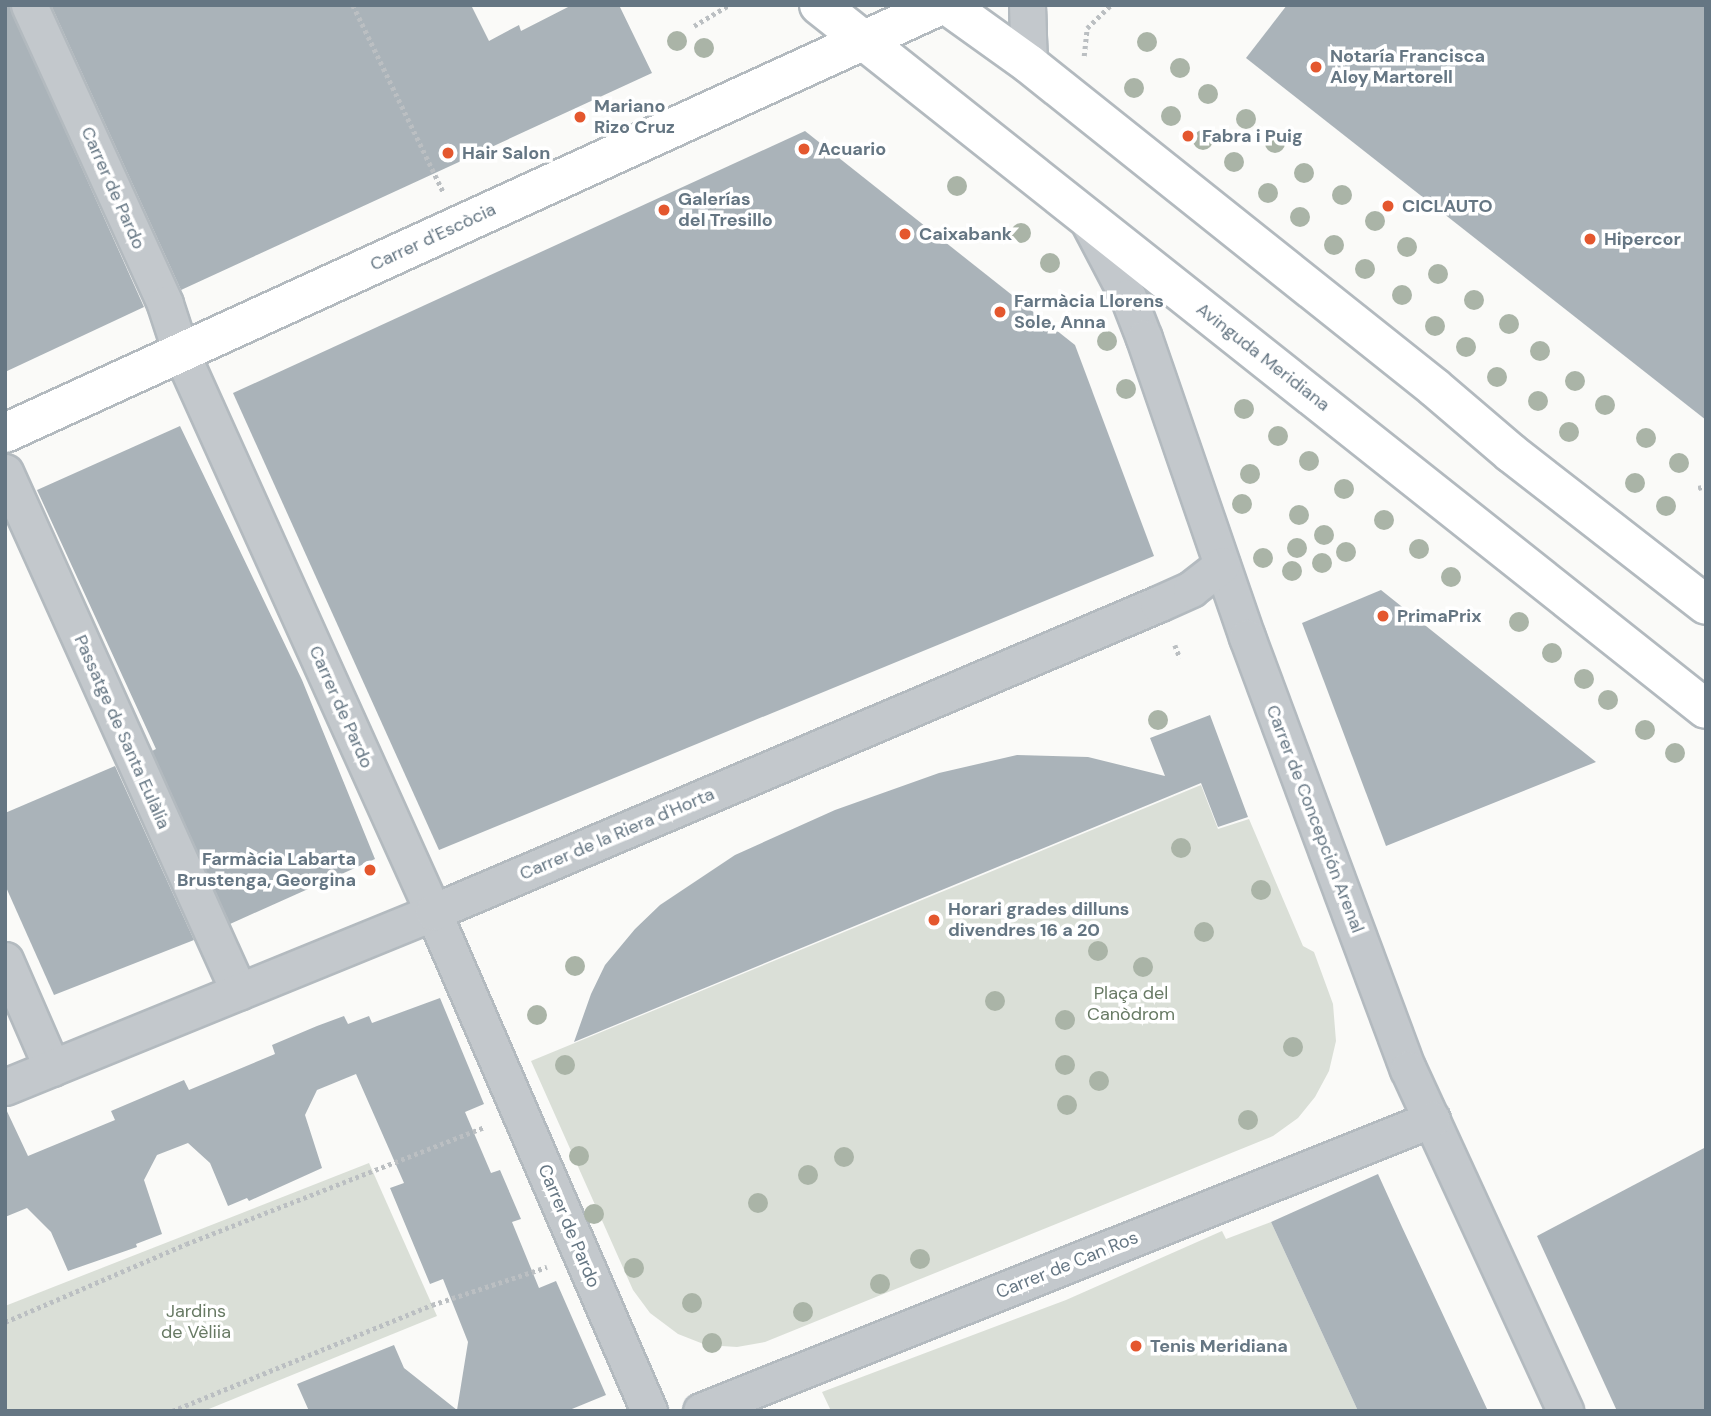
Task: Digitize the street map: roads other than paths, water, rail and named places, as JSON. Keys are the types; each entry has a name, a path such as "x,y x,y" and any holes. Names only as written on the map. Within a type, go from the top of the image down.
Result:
{"main road":[{"name":"Avinguda Meridiana","path":"819,5 1706,709"},
{"name":"Carrer d'Escòcia","path":"5,433 941,5"},
{"path":"947,5 1029,64 1436,388 1511,453 1706,605"}],"street":[{"name":"Carrer de Pardo","path":"29,5 165,304 181,353 433,912 649,1411"},
{"path":"1027,5 1029,64"},
{"name":"Carrer de Concepción Arenal","path":"1087,219 1132,307 1222,565 1408,1069 1565,1411"},
{"name":"Passatge de Santa Eulàlia","path":"5,472 239,992"},
{"name":"Carrer de la Riera d'Horta","path":"5,1087 433,912 1158,604 1191,589 1222,565"},
{"path":"5,960 52,1068"},
{"name":"Carrer de Can Ros","path":"701,1411 1432,1119"}],"place":[{"name":"Notaría Francisca Aloy Martorell","path":"1316,67"},
{"name":"Mariano Rizo Cruz","path":"580,117"},
{"name":"Fabra i Puig","path":"1188,136"},
{"name":"Acuario","path":"804,149"},
{"name":"Hair Salon","path":"448,153"},
{"name":"CICLAUTO","path":"1388,206"},
{"name":"Galerías del Tresillo","path":"664,210"},
{"name":"Caixabank","path":"905,234"},
{"name":"Hipercor","path":"1590,239"},
{"name":"Farmàcia Llorens Sole, Anna","path":"1000,312"},
{"name":"PrimaPrix","path":"1383,616"},
{"name":"Farmàcia Labarta Brustenga, Georgina","path":"370,870"},
{"name":"Horari grades dilluns divendres 16 a 20","path":"934,920"},
{"name":"Tenis Meridiana","path":"1136,1346"}],"park label":[{"name":"Plaça del Canòdrom","path":"1131,1004"},
{"name":"Jardins de Vèliia","path":"196,1322"}]}
